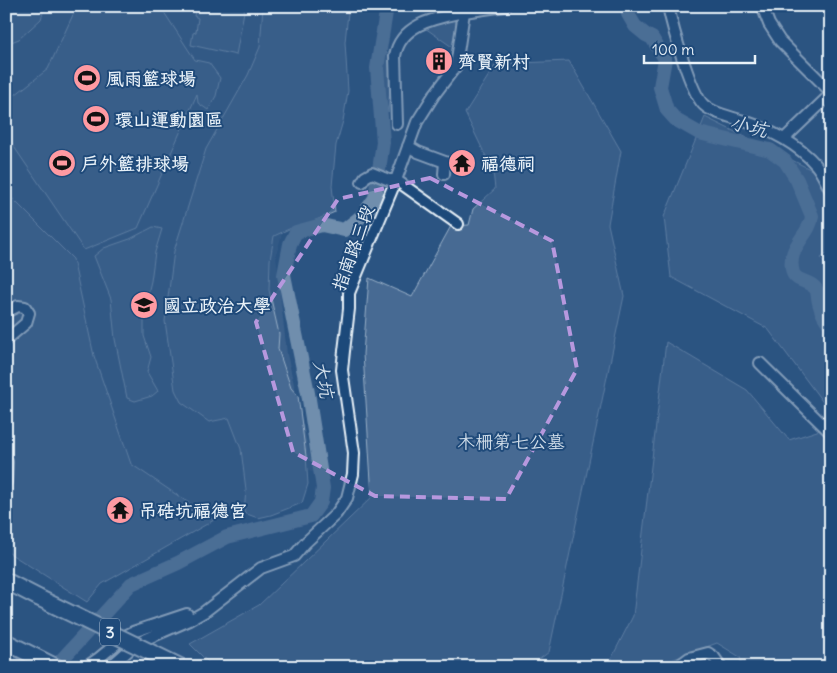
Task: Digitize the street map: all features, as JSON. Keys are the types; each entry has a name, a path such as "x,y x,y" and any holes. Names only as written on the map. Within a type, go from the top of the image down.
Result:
{"highway":[{"name":"3","path":"6,581 181,667"},
{"path":"6,642 56,667"}],"street":[{"path":"397,124 395,56 400,40 406,34 432,20 464,12 505,6"},
{"path":"668,6 695,93 704,106 753,124 798,148 816,165 831,191"},
{"path":"762,6 769,24 780,41 831,93 784,140"},
{"name":"指南路三段","path":"110,667 137,643 190,620 216,604 262,568 294,556 336,514 347,498 353,474 354,453 342,370 349,293 392,180 417,122 456,66 464,12"},
{"path":"408,146 418,152 445,162 444,174"},
{"path":"362,182 372,173 392,180 458,224"},
{"path":"6,312 18,306 25,307 29,314 26,323 6,340"},
{"path":"760,363 831,433"},
{"path":"6,460 6,482"},
{"path":"86,667 133,632 216,604"},
{"path":"677,667 688,658 708,653 714,657 721,667"}],"highlighted area":[{"path":"430,178 552,241 577,369 506,499 375,496 293,452 256,322 338,199"}],"shaded area":[{"name":"國立政治大學","path":"6,6 303,6 285,222 276,256 287,354 314,472 250,460 251,501 237,512 129,506 6,478"}],"green space":[{"path":"6,6 45,6 41,19 19,39 6,44"},
{"name":"環山運動園區","path":"77,6 160,6 195,60 209,63 220,78 216,96 208,110 198,103 197,94 138,228 84,250 6,135 6,102 48,69"},
{"path":"196,6 245,6 236,55 191,45 193,33 196,32 198,18 194,16"},
{"path":"263,6 347,6 345,42 348,91 343,121 336,145 332,186 335,212 274,236 270,260 269,290 279,334 278,349 291,388 298,396 308,484 302,503 258,518 244,513 246,490 241,449 229,418 209,422 181,402 175,390 165,321 174,251 206,149 248,75 260,47"},
{"path":"452,19 458,20 455,49 425,28"},
{"path":"382,51 391,54 388,112 381,79"},
{"name":"木柵第七公墓","path":"569,61 621,151 608,224 624,296 549,652 529,667 207,667 209,663 190,644 259,605 372,497 363,354 369,278 412,297 451,226 469,225 473,209 495,189 493,171 465,113 496,64"},
{"path":"705,117 814,171 831,203 831,251 821,258 831,274 831,391 828,409 768,329 671,277 664,217"},
{"path":"6,192 73,259 94,356 131,464 214,520 102,584 87,602 6,551"},
{"path":"153,227 162,229 155,252 144,310 144,336 151,357 147,372 158,391 152,396 135,401 127,398 115,339 111,299 94,256 104,248 130,239"},
{"path":"666,342 747,390 789,440 820,430 831,440 831,667 742,667 740,657 717,643 652,667 607,667 633,616"}],"waterway":[{"name":"大坑","path":"55,667 131,584 178,563 227,537 311,516 321,502 323,488 308,393 284,275 290,244 296,232 322,225 344,230 363,215 375,198 383,142 377,68 387,6"},
{"name":"小坑","path":"631,6 628,14 635,26 652,38 665,59 660,87 667,110 676,120 699,133 770,150 785,161 797,180 812,216 811,223 792,256 793,273 798,278 815,287 822,312 831,326"}],"place":[{"name":"齊賢新村","path":"439,61"},
{"name":"風雨籃球場","path":"87,78"},
{"name":"環山運動園區","path":"96,119"},
{"name":"戶外籃排球場","path":"62,163"},
{"name":"福德祠","path":"462,163"},
{"name":"國立政治大學","path":"144,305"},
{"name":"吊硞坑福德宮","path":"120,510"}]}
